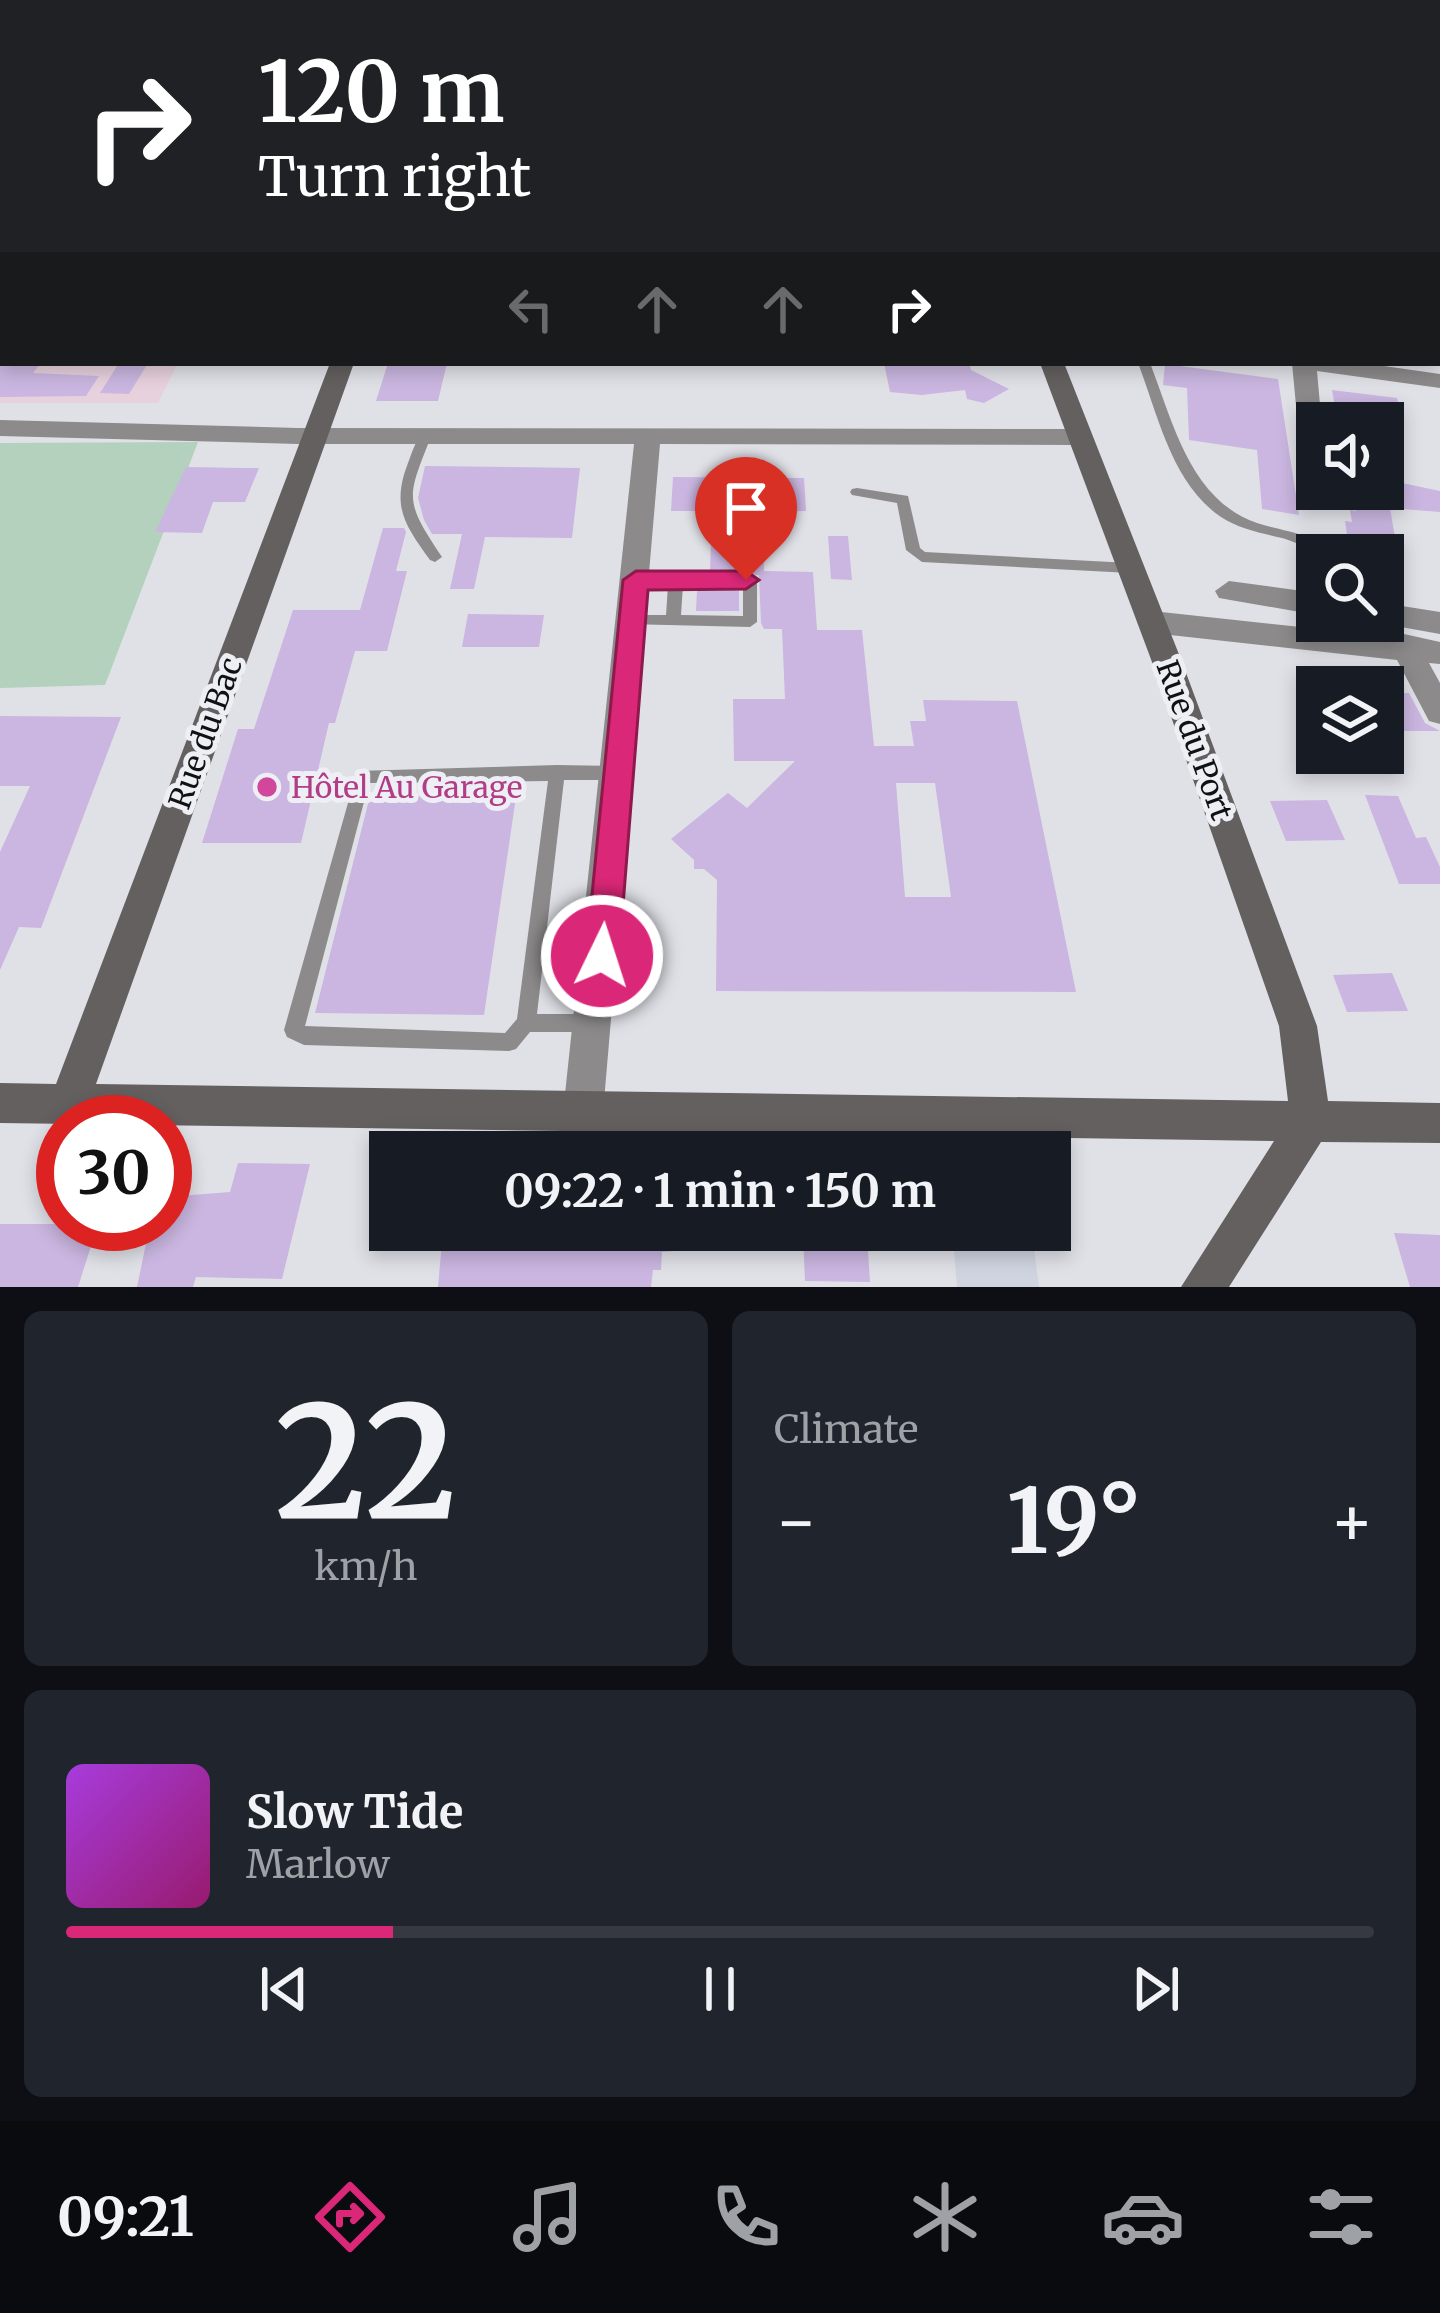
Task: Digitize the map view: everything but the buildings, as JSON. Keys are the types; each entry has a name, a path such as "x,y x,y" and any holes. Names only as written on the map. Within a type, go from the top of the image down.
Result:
{"street":[{"name":"Rue du Bac","path":"72,1095 341,366"},
{"name":"Rue du Port","path":"1053,366 1153,622 1298,1026 1307,1072 1309,1124"},
{"path":"1307,366 1308,402"},
{"path":"1330,366 1440,380"},
{"path":"0,428 318,435 1077,437"},
{"path":"583,1113 596,1023 648,435"},
{"path":"1229,591 1296,601"},
{"path":"1404,617 1440,623"},
{"path":"1153,622 1404,645 1440,653"},
{"path":"1404,645 1440,712"},
{"path":"0,1103 36,1103"},
{"path":"192,1105 1440,1124"},
{"path":"1203,1287 1309,1124"}],"lane":[{"path":"1145,366 1193,482 1208,502 1250,526 1296,537"},
{"path":"426,434 403,503 405,516 435,557"},
{"path":"857,492 903,500 913,550 922,557 1130,568"},
{"path":"632,620 746,624 754,585 746,580 636,580"},
{"path":"673,621 676,581"},
{"path":"557,772 526,1023 509,1042 304,1036 294,1030 357,780 373,774 557,772 616,773"},
{"path":"526,1023 596,1023"}],"shaded area":[{"path":"1,366 176,366 158,403 0,403"},
{"path":"954,1251 1034,1251 1039,1287 957,1287"}],"green space":[{"path":"198,442 105,685 0,688 0,443"}],"place":[{"name":"Hôtel Au Garage","path":"267,787"}],"route":[{"path":"602,956 636,580 746,580"}]}
